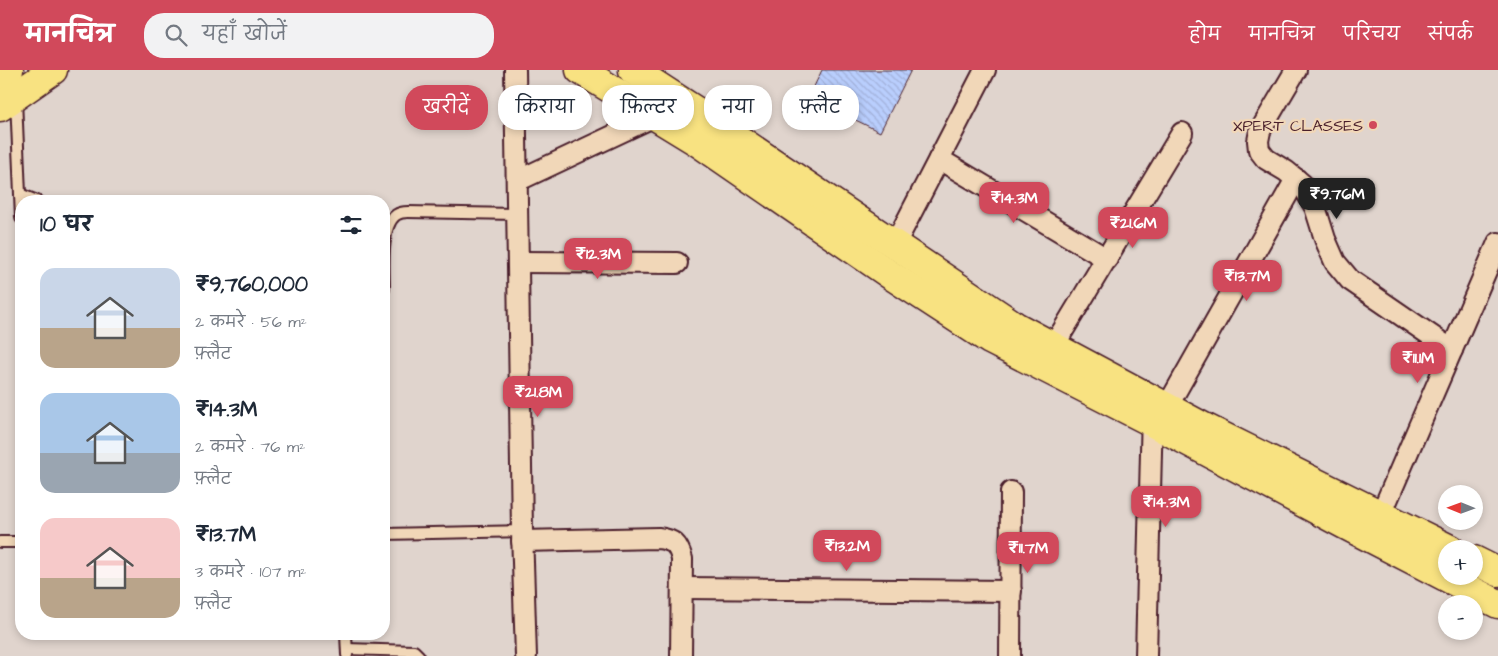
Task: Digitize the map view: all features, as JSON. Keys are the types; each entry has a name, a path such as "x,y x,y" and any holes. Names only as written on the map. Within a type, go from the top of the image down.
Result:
{"main road":[{"path":"6,87 53,70"},
{"path":"580,70 604,85"},
{"path":"633,70 1017,327 1157,410 1376,526 1498,604"},
{"path":"678,130 889,274 990,340 1157,410"},
{"path":"1376,526 1438,545"},
{"path":"1483,564 1498,572"}],"street":[{"path":"515,70 522,536 526,656"},
{"path":"895,244 985,70"},
{"path":"1296,70 1260,131 1259,150 1266,159 1286,171 1302,184 1314,206 1335,262 1350,280 1452,350"},
{"path":"517,181 625,130"},
{"path":"1053,347 1182,133"},
{"path":"939,159 1106,259"},
{"path":"1146,656 1157,410 1296,179"},
{"path":"1376,526 1498,243"},
{"path":"518,262 677,263"},
{"path":"1010,656 1011,492"},
{"path":"522,536 658,538 669,540 679,547 682,559 681,656"},
{"path":"682,588 1011,591"}],"lane":[{"path":"6,87 20,194"},
{"path":"390,222 398,214 408,212 518,214"},
{"path":"390,534 522,536"},
{"path":"0,542 15,542"},
{"path":"346,640 347,653 414,651 419,656"}],"building":[{"path":"822,70 911,70 880,132 859,122 859,85 815,85"}],"place":[{"name":"XPERT CLASSES","path":"1373,125"}]}
